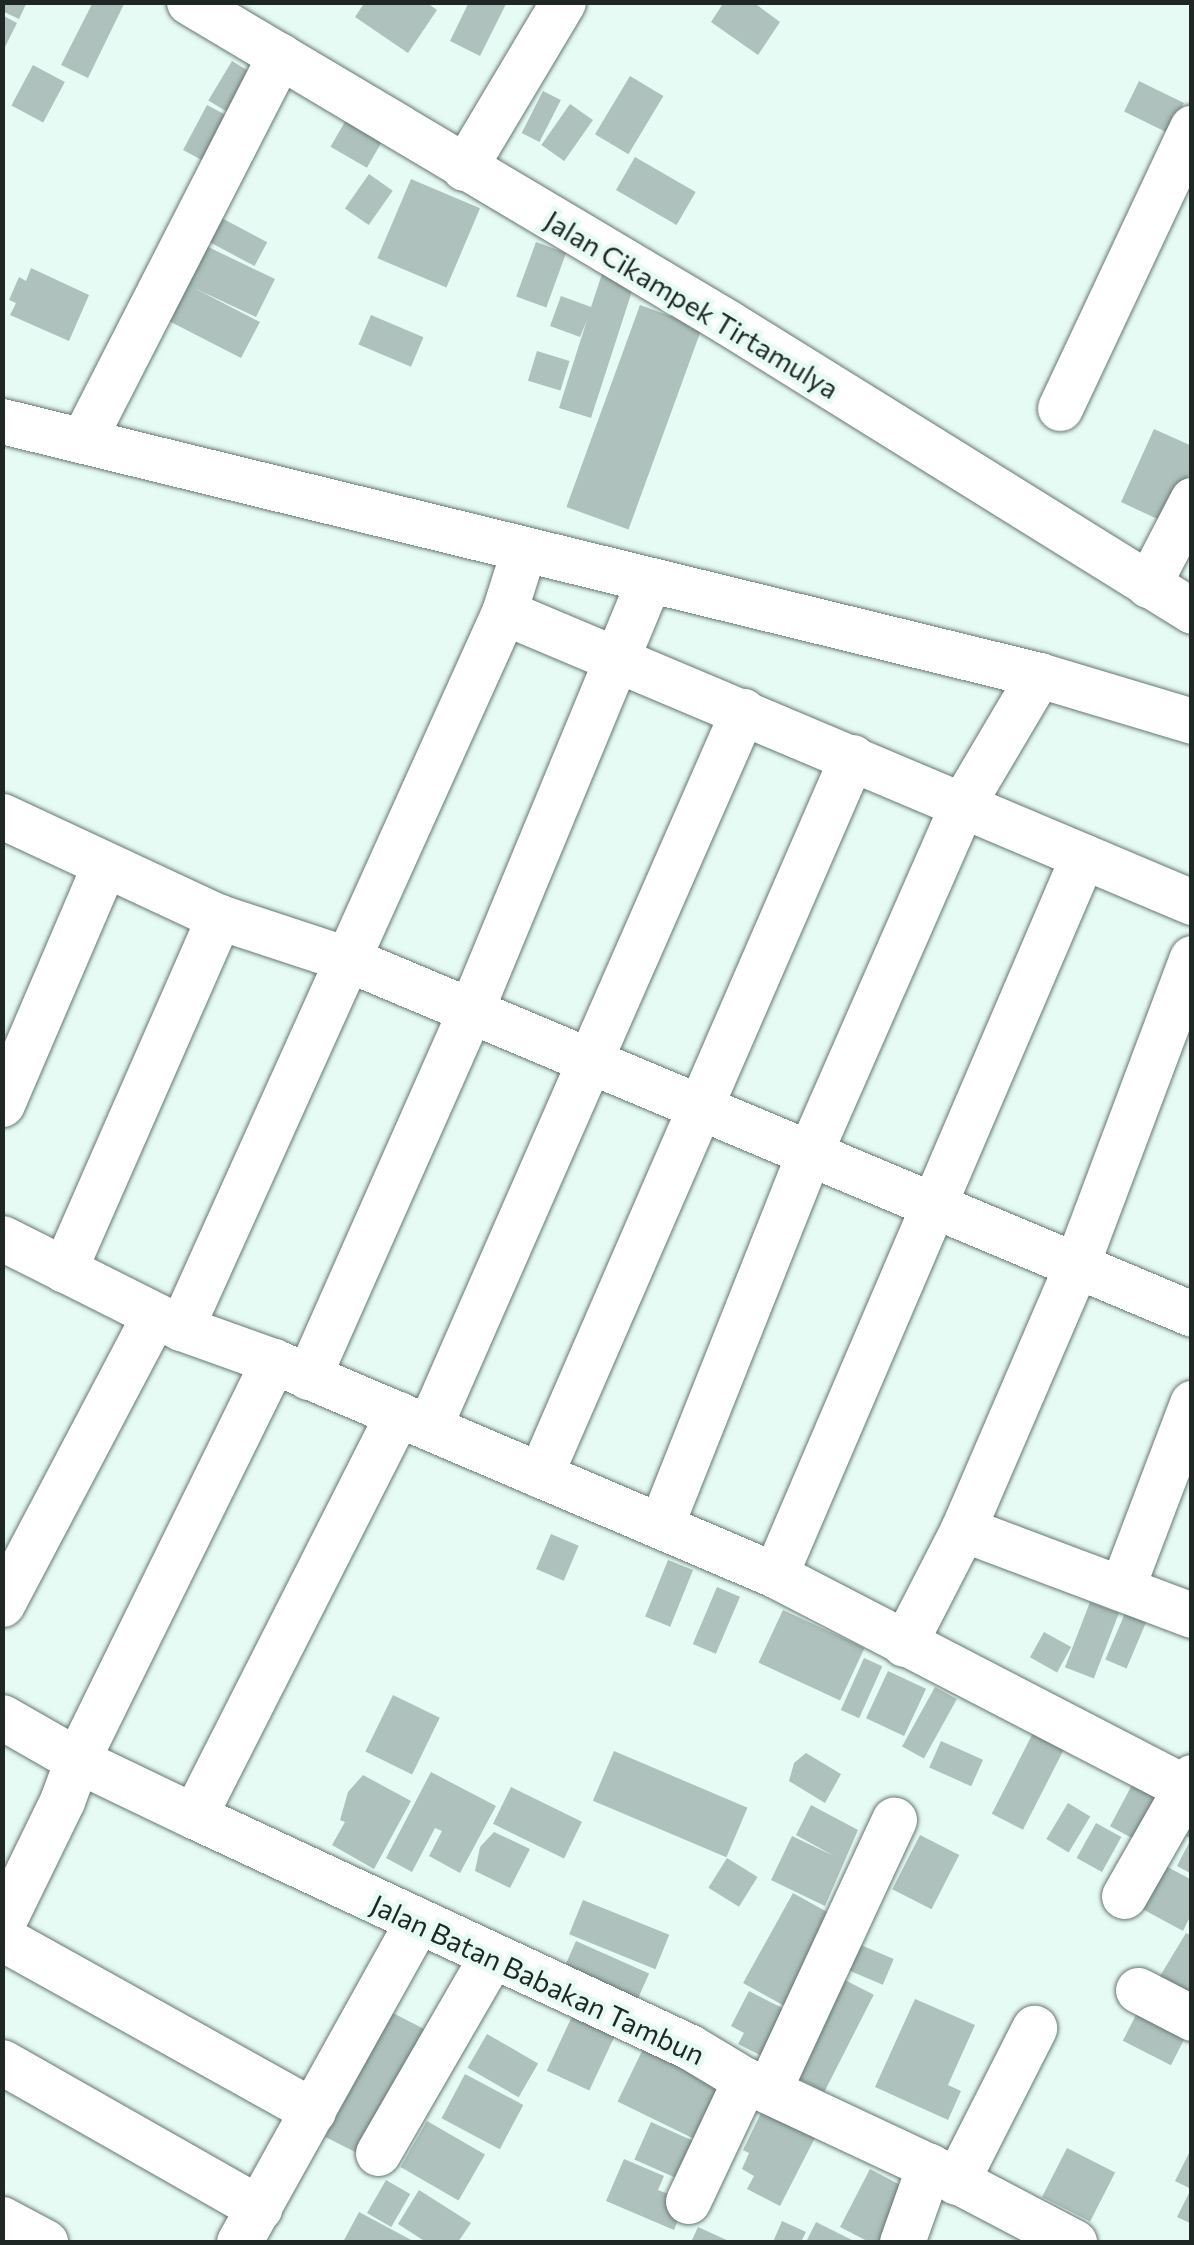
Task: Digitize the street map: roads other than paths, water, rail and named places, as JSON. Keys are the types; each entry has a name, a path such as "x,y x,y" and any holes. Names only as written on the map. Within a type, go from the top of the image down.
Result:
{"street":[{"name":"Jalan Cikampek Tirtamulya","path":"190,2 727,322 1192,612"},
{"path":"464,168 563,2"},
{"path":"83,440 280,55"},
{"path":"1060,408 1186,153"},
{"path":"2,421 1039,676 1192,721"},
{"path":"1148,585 1192,500"},
{"path":"2,1604 168,1322 350,960 504,612 523,552"},
{"path":"2,1924 62,1801 77,1760 291,1369 470,1010 649,581"},
{"path":"504,612 1192,902"},
{"path":"661,1525 809,1154 962,805 1039,676"},
{"path":"194,1816 413,1420 592,1064 743,711"},
{"path":"540,1475 696,1106 852,757"},
{"path":"2,816 219,917 350,960 809,1154 937,1203 1192,1314"},
{"path":"775,1575 1083,856"},
{"path":"2,1104 104,864"},
{"path":"64,1270 219,917"},
{"path":"904,1644 963,1528 1076,1266 1192,958"},
{"path":"6,1248 64,1270 168,1322 291,1369 775,1575 904,1644 1189,1782 1124,1896"},
{"path":"1123,1586 1192,1403"},
{"path":"963,1528 1192,1615"},
{"name":"Jalan Batan Babakan Tambun","path":"2,1717 77,1760 490,1957 690,2047 757,2085 1074,2242"},
{"path":"688,2201 757,2085 894,1820"},
{"path":"2,2062 249,2225 416,1922"},
{"path":"2,1938 313,2111"},
{"path":"378,2153 490,1957"},
{"path":"1138,1990 1192,2018"},
{"path":"902,2242 1034,2028"},
{"path":"2,2220 46,2242"}]}
